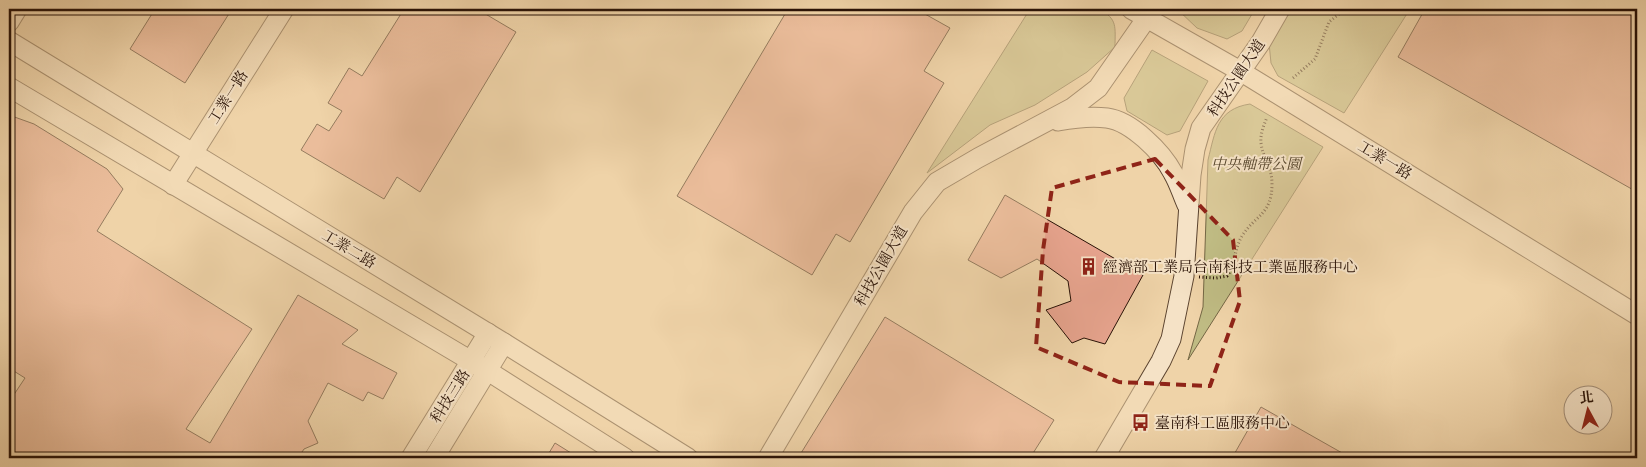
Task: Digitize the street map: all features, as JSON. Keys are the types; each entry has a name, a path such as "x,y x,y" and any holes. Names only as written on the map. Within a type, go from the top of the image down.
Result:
{"street":[{"path":"9,22 16,9"},
{"name":"工業一路","path":"173,185 284,9"},
{"name":"工業一路","path":"1131,9 1150,14 1637,314"},
{"name":"科技公園大道","path":"1104,458 1161,361 1171,339 1184,276 1191,174 1201,128 1261,42 1280,9"},
{"name":"科技公園大道","path":"768,458 913,212 937,182 1072,108 1098,88 1150,14"},
{"name":"工業二路","path":"9,41 496,338 688,458"},
{"path":"9,87 488,371 625,458"},
{"name":"科技公園大道","path":"1044,124 1093,117 1109,118 1126,125 1145,138 1173,172 1188,208"},
{"name":"科技三路","path":"411,458 471,362 496,338"},
{"name":"科技三路","path":"434,458 488,371 496,338"}],"path":[{"path":"1293,78 1314,59 1329,22 1345,9"},
{"path":"1184,276 1216,278 1227,276 1232,270 1238,244 1242,236 1264,214 1270,201 1272,187 1271,171 1260,142 1267,117"}],"highlighted area":[{"path":"1155,159 1233,240 1240,301 1210,386 1119,382 1036,347 1043,250 1052,188"}],"green space":[{"path":"1030,9 1099,9 1110,16 1114,24 1115,47 1087,72 1035,105 990,125 927,173"},
{"path":"1177,9 1255,9 1242,31 1227,39 1197,28"},
{"path":"1291,9 1410,9 1344,113 1278,76 1271,63 1269,43"},
{"name":"中央軸帶公園","path":"1152,50 1208,81 1180,131 1167,135 1127,111 1124,98"},
{"name":"中央軸帶公園","path":"1250,104 1323,147 1188,360 1203,307 1208,160 1210,150 1219,123 1224,117 1230,111"}],"building":[{"path":"155,9 232,9 185,83 130,49"},
{"path":"404,9 477,9 516,32 420,192 397,177 384,199 301,150 317,124 329,131 342,111 328,103 349,68 362,76"},
{"path":"788,9 916,9 950,28 924,71 944,83 850,242 836,234 812,275 677,196"},
{"path":"1425,9 1637,9 1637,192 1398,57"},
{"path":"9,115 34,124 107,169 123,189 97,231 252,329 186,429 210,443 298,295 358,330 342,344 397,373 383,399 368,392 363,401 328,383 308,421 318,443 304,449 298,458 9,458 9,402 25,378 9,368"},
{"name":"經濟部工業局台南科技工業區服務中心","path":"1005,195 1143,275 1105,344 1084,338 1072,343 1046,310 1071,301 1068,281 1037,259 1001,278 968,260"},
{"path":"885,317 1054,420 1030,458 798,458"},
{"path":"1261,407 1351,458 1232,458"},
{"path":"555,443 579,458 546,458"}],"place":[{"name":"經濟部工業局台南科技工業區服務中心","path":"1089,267"},
{"name":"臺南科工區服務中心","path":"1141,423"}]}
